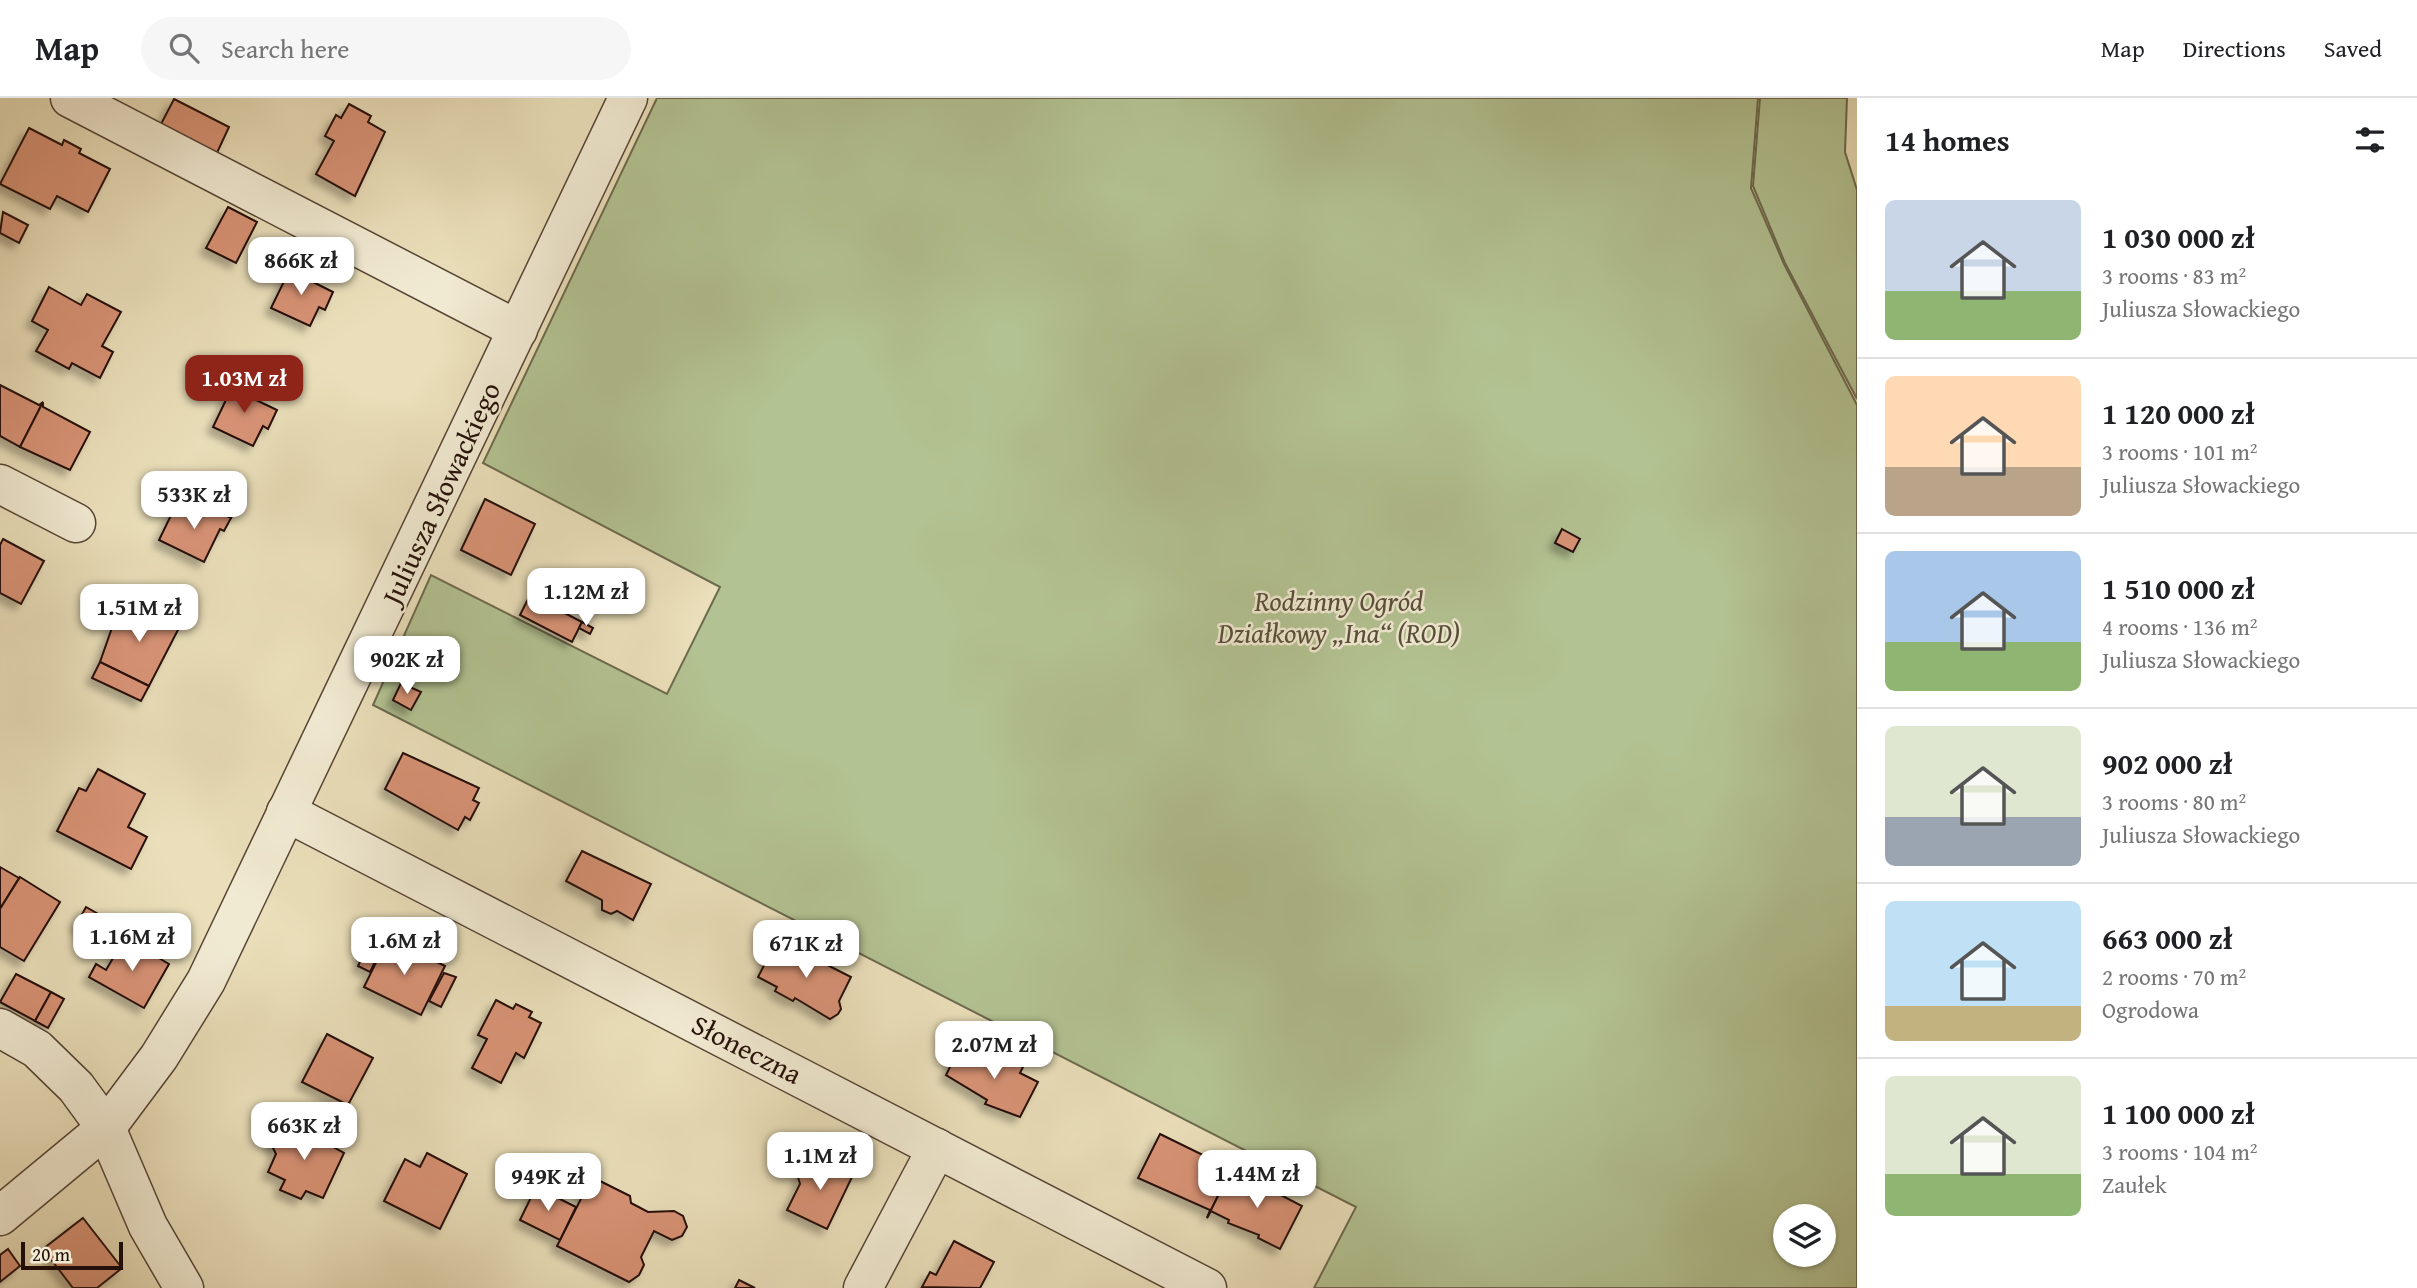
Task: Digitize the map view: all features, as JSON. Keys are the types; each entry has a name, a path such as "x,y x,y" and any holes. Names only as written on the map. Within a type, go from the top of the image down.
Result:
{"street":[{"path":"70,98 518,330"},
{"name":"Juliusza Słowackiego","path":"0,1216 106,1128 159,1057 206,981 628,98"},
{"path":"0,484 76,523"},
{"name":"Słoneczna","path":"286,812 1207,1288"},
{"path":"0,1028 37,1048 76,1087 106,1128 148,1226 184,1288"},
{"path":"863,1288 937,1147"}],"green space":[{"name":"Rodzinny Ogród Działkowy „Ina“ (ROD)","path":"657,98 1758,98 1751,188 1784,264 1857,405 1857,1288 1314,1288 1356,1207 373,705 431,575 667,694 720,587 483,463"},
{"path":"1760,98 1847,98 1845,152 1857,190 1857,399 1785,263 1753,186"}],"building":[{"path":"174,99 229,127 216,155 160,126"},
{"path":"349,104 371,116 368,122 385,132 355,196 316,174 334,141 325,136 336,115 341,118"},
{"path":"29,128 62,145 64,140 81,149 79,153 110,169 88,212 57,196 50,209 0,184"},
{"path":"228,207 257,222 236,263 206,248"},
{"path":"3,212 28,225 19,243 0,233"},
{"path":"292,265 312,275 309,280 333,292 325,310 319,307 310,326 271,308"},
{"path":"49,287 81,305 87,294 121,312 102,346 113,352 100,378 72,363 69,369 36,351 48,330 32,321"},
{"path":"234,383 255,392 252,398 277,410 268,429 263,426 253,446 213,427"},
{"path":"0,385 39,405 43,402 20,447 0,436"},
{"path":"43,402 43,407 90,432 70,470 20,447"},
{"path":"208,486 240,501 231,518 200,502"},
{"path":"485,499 535,524 511,575 461,550"},
{"path":"200,502 231,518 224,531 220,529 204,562 159,540 175,507 194,516"},
{"path":"1562,529 1580,539 1573,552 1555,543"},
{"path":"3,539 44,561 21,604 0,593 0,545"},
{"path":"530,595 582,622 572,642 520,615"},
{"path":"132,602 180,626 149,686 100,662 113,625 120,627"},
{"path":"582,622 593,628 590,634 579,628"},
{"path":"100,662 149,686 141,701 92,678"},
{"path":"401,683 421,692 411,710 393,700"},
{"path":"403,753 479,788 473,800 479,803 470,820 465,817 458,830 385,789"},
{"path":"98,769 145,794 128,827 147,837 131,869 57,831 79,788 86,791"},
{"path":"582,851 651,884 633,920 617,911 611,914 602,910 602,900 566,881"},
{"path":"0,867 19,878 0,909"},
{"path":"20,877 60,902 24,961 0,947 0,909"},
{"path":"86,907 130,932 118,948 76,925"},
{"path":"372,936 385,942 370,972 358,966"},
{"path":"125,938 169,964 144,1008 89,977 96,964 106,970"},
{"path":"388,938 445,966 421,1015 364,987"},
{"path":"775,944 794,953 796,949 851,977 839,1001 841,1009 838,1014 830,1019 795,998 793,1001 775,991 777,987 758,977"},
{"path":"444,973 456,977 441,1007 429,1001"},
{"path":"16,974 51,992 35,1021 0,1002"},
{"path":"51,992 64,999 48,1028 35,1021"},
{"path":"496,1000 513,1009 516,1004 532,1012 529,1017 541,1023 524,1058 516,1053 501,1083 472,1068 487,1039 478,1035"},
{"path":"327,1034 373,1058 348,1105 302,1082"},
{"path":"960,1047 997,1062 1001,1055 1023,1067 1020,1073 1038,1082 1020,1117 985,1104 987,1100 946,1075"},
{"path":"290,1126 308,1135 310,1130 330,1140 328,1144 344,1153 323,1198 306,1191 301,1199 280,1190 285,1180 268,1172 276,1154 271,1144 275,1135"},
{"path":"1160,1134 1213,1160 1209,1167 1227,1176 1233,1166 1207,1218 1210,1210 1138,1178"},
{"path":"427,1153 467,1174 440,1229 384,1201 405,1159 420,1167"},
{"path":"814,1156 853,1175 827,1229 787,1210 800,1184 798,1177 806,1162"},
{"path":"1233,1166 1229,1177 1246,1186 1250,1179 1302,1206 1280,1249 1258,1238 1259,1235 1228,1223 1229,1220 1211,1211 1207,1218"},
{"path":"592,1177 630,1196 631,1203 648,1212 674,1211 683,1216 687,1227 682,1236 672,1240 654,1231 641,1257 644,1265 639,1275 629,1282 557,1246"},
{"path":"536,1187 576,1207 560,1240 520,1220"},
{"path":"83,1218 122,1268 97,1288 73,1288 43,1249"},
{"path":"954,1241 994,1262 980,1288 922,1287 930,1272 936,1275"},
{"path":"8,1249 20,1266 0,1282 0,1255"},
{"path":"739,1280 755,1288 735,1288"}]}
